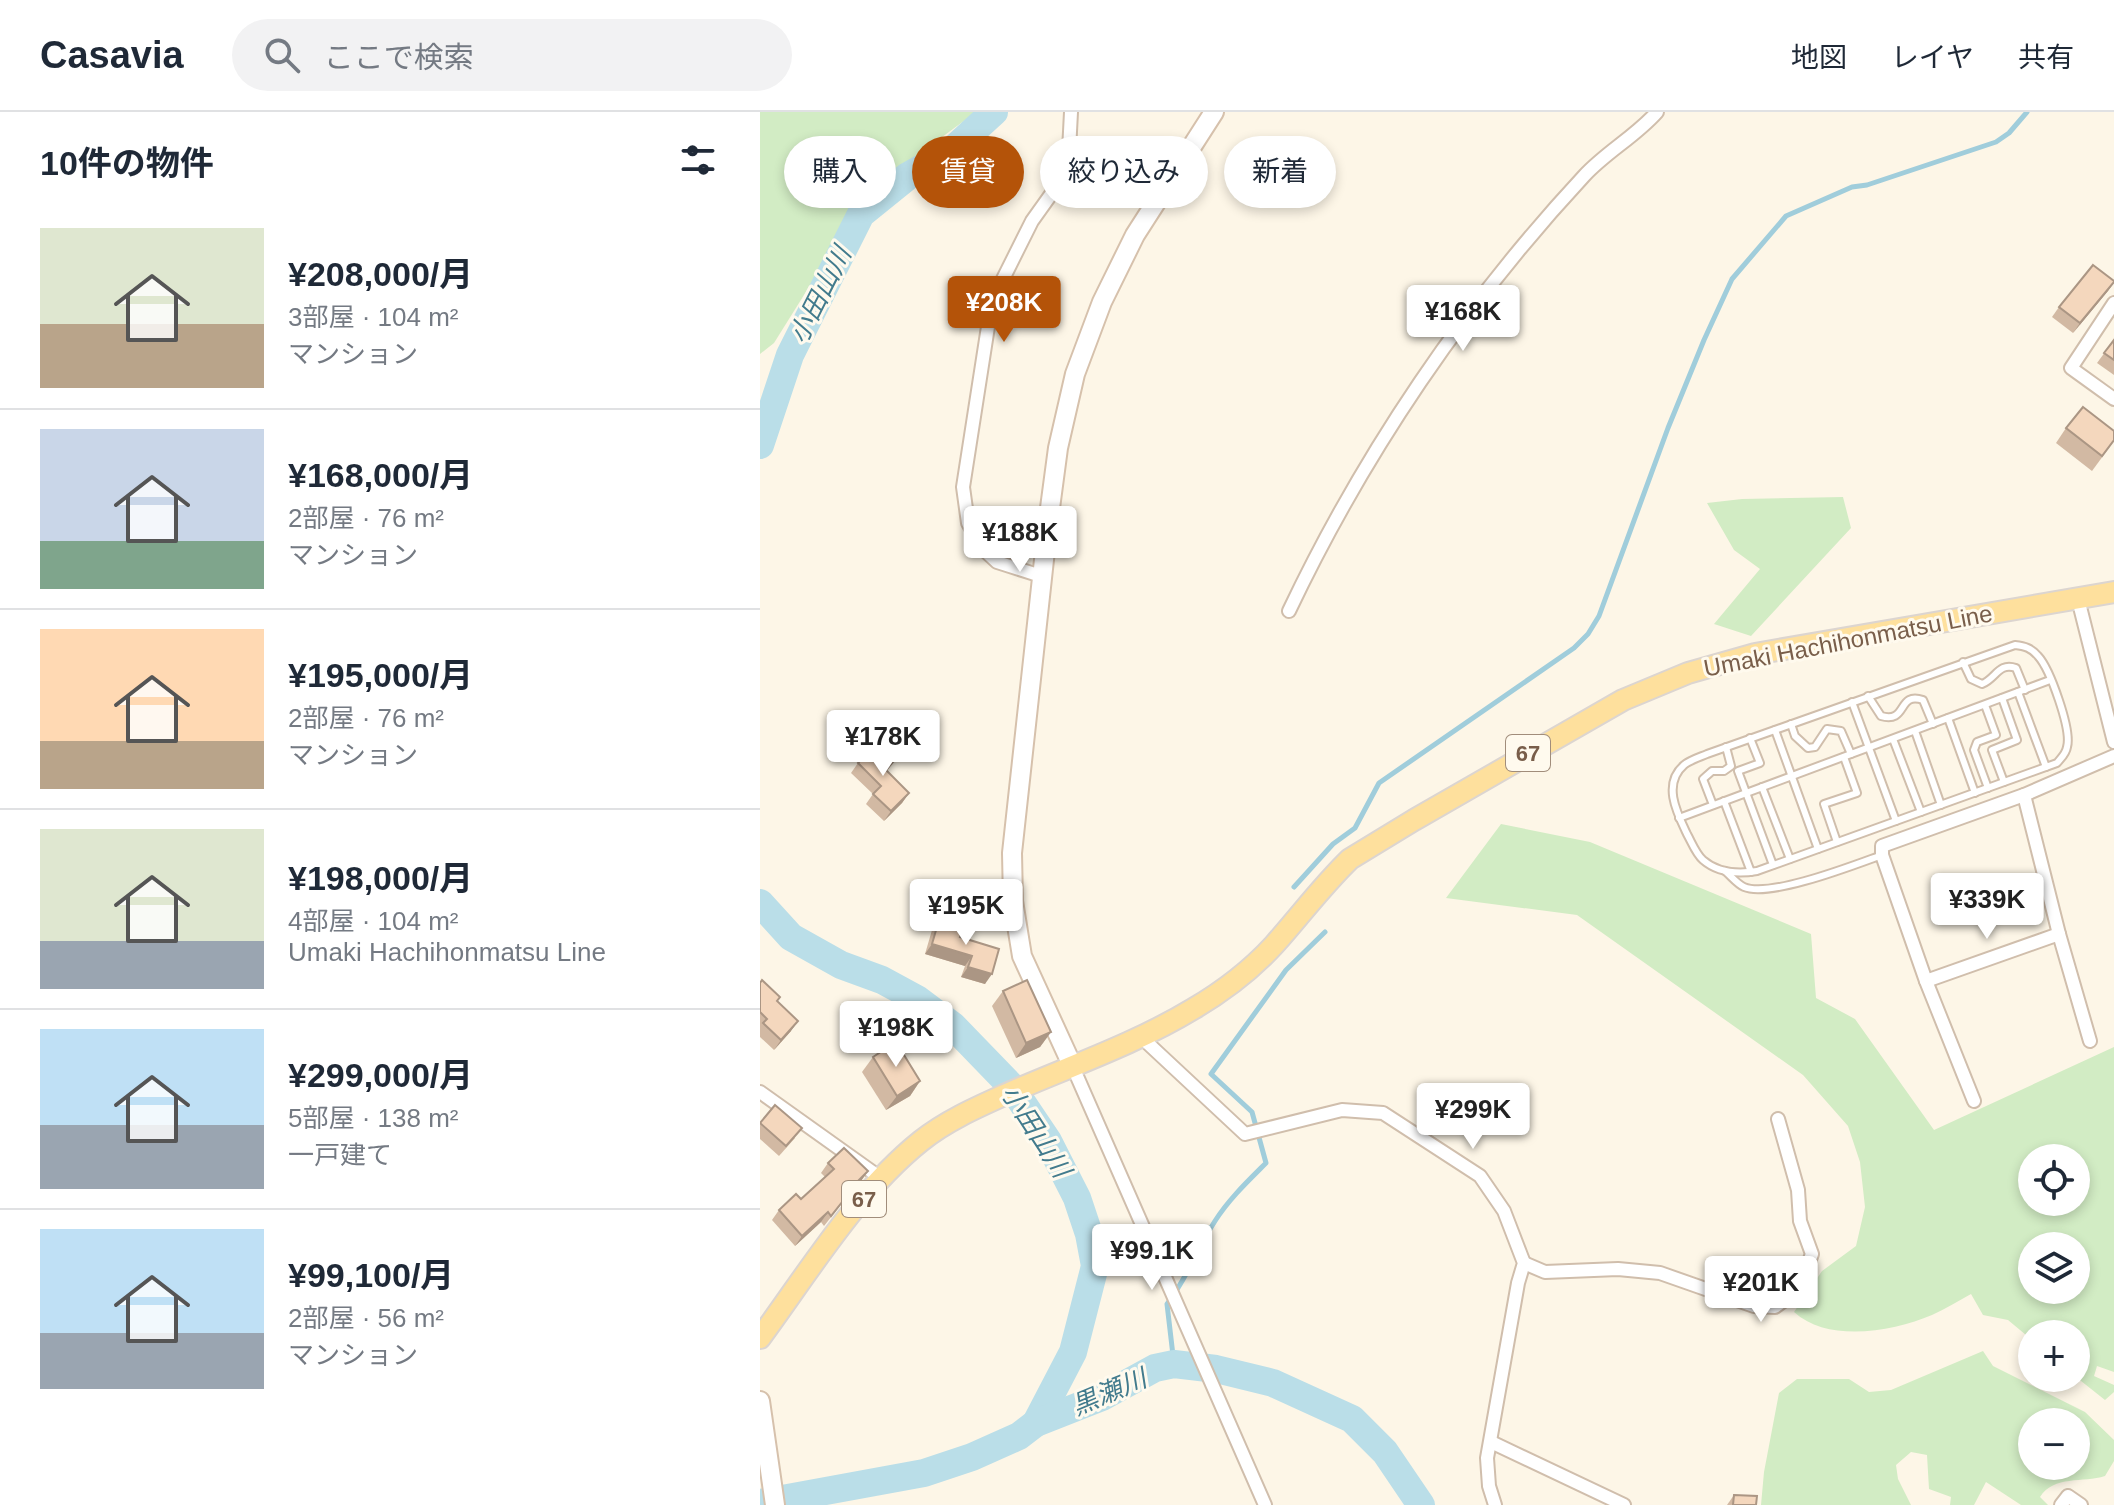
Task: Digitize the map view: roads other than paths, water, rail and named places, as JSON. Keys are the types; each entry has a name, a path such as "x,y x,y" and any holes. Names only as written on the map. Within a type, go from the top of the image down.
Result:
{"main road":[{"name":"Umaki Hachihonmatsu Line","path":"760,1338 841,1227 920,1141 958,1117 1001,1096 1140,1036 1193,1009 1242,975 1272,947 1327,881 1350,859 1570,729 1649,688 1705,667 1755,654 2114,592"}],"street":[{"path":"1041,576 997,562 983,549 968,523 963,487 992,301 1032,221 1062,179 1069,151 1071,112"},
{"path":"1214,112 1135,235 1102,302 1080,360 1058,448 1041,576 1012,853 1013,901 1022,956 1265,1505"},
{"path":"1289,611 1314,558 1427,370 1520,248 1587,173 1657,112"},
{"path":"2114,303 2071,368 2114,399"},
{"path":"2078,599 2114,742"},
{"path":"1974,1101 1926,981 1882,855 1882,846 2024,795 2114,756"},
{"path":"2024,795 2090,1041"},
{"path":"1926,981 2059,934"},
{"path":"1140,1036 1245,1134 1342,1110 1383,1113 1480,1176 1504,1211 1524,1263 1487,1458 1489,1486 1495,1505"},
{"path":"760,1092 882,1179"},
{"path":"1524,1263 1545,1272 1618,1269 1660,1273 1754,1306 1775,1307 1790,1296 1803,1277 1812,1254 1800,1221 1798,1190 1778,1119"},
{"path":"760,1401 775,1505"},
{"path":"1491,1442 1624,1505"},
{"path":"2061,1505 2068,1496 2081,1505"}],"lane":[{"path":"2025,646 2041,658 2068,733 2065,755 2057,763 1751,872 1724,870 1705,862 1698,855 1673,800 1675,778 1684,765 1750,738 1963,662 2003,648 2025,646"},
{"path":"1963,662 1971,679 1982,684 1989,681 1997,669 2016,668 2046,767"},
{"path":"1679,818 2050,680"},
{"path":"1868,696 1881,716 1889,719 1897,716 1908,700 1923,700 1933,724"},
{"path":"2002,698 2017,740 1992,750 2004,782"},
{"path":"1852,702 1896,821"},
{"path":"1985,705 1996,735 1977,742 1974,750 1988,788"},
{"path":"1948,718 1975,793"},
{"path":"1791,724 1795,736 1808,748 1815,747 1827,729 1841,731 1857,793 1824,804 1837,842"},
{"path":"1775,730 1818,849"},
{"path":"1915,731 1941,805"},
{"path":"1750,738 1760,763 1738,771 1773,865"},
{"path":"1893,739 1921,812"},
{"path":"1713,805 1703,779 1712,771 1724,771 1731,766 1726,747"},
{"path":"1762,787 1790,859"},
{"path":"1724,801 1751,872"},
{"path":"1724,870 1742,887 1758,890 1811,879 1882,855"}],"waterway":[{"name":"小田山川","path":"760,445 790,355 861,214 908,176 949,153 994,112"},
{"path":"1294,887 1333,844 1355,828 1379,783 1574,648 1588,634 1599,616 1668,428 1732,279 1786,216 1852,187 1867,185 1996,142 2009,133 2027,112"},
{"name":"小田山川","path":"760,903 791,937 841,965 882,980 917,999 953,1026 1011,1086 1048,1141 1077,1198 1095,1266 1073,1352 1036,1423"},
{"path":"1174,1364 1167,1304 1220,1213 1266,1163 1252,1112 1211,1074 1286,970 1325,932"},
{"name":"黒瀬川","path":"760,1503 924,1473 972,1457 1019,1436 1036,1423 1102,1397 1155,1368 1174,1364 1216,1369 1273,1383 1352,1419 1385,1452 1421,1505"}]}
